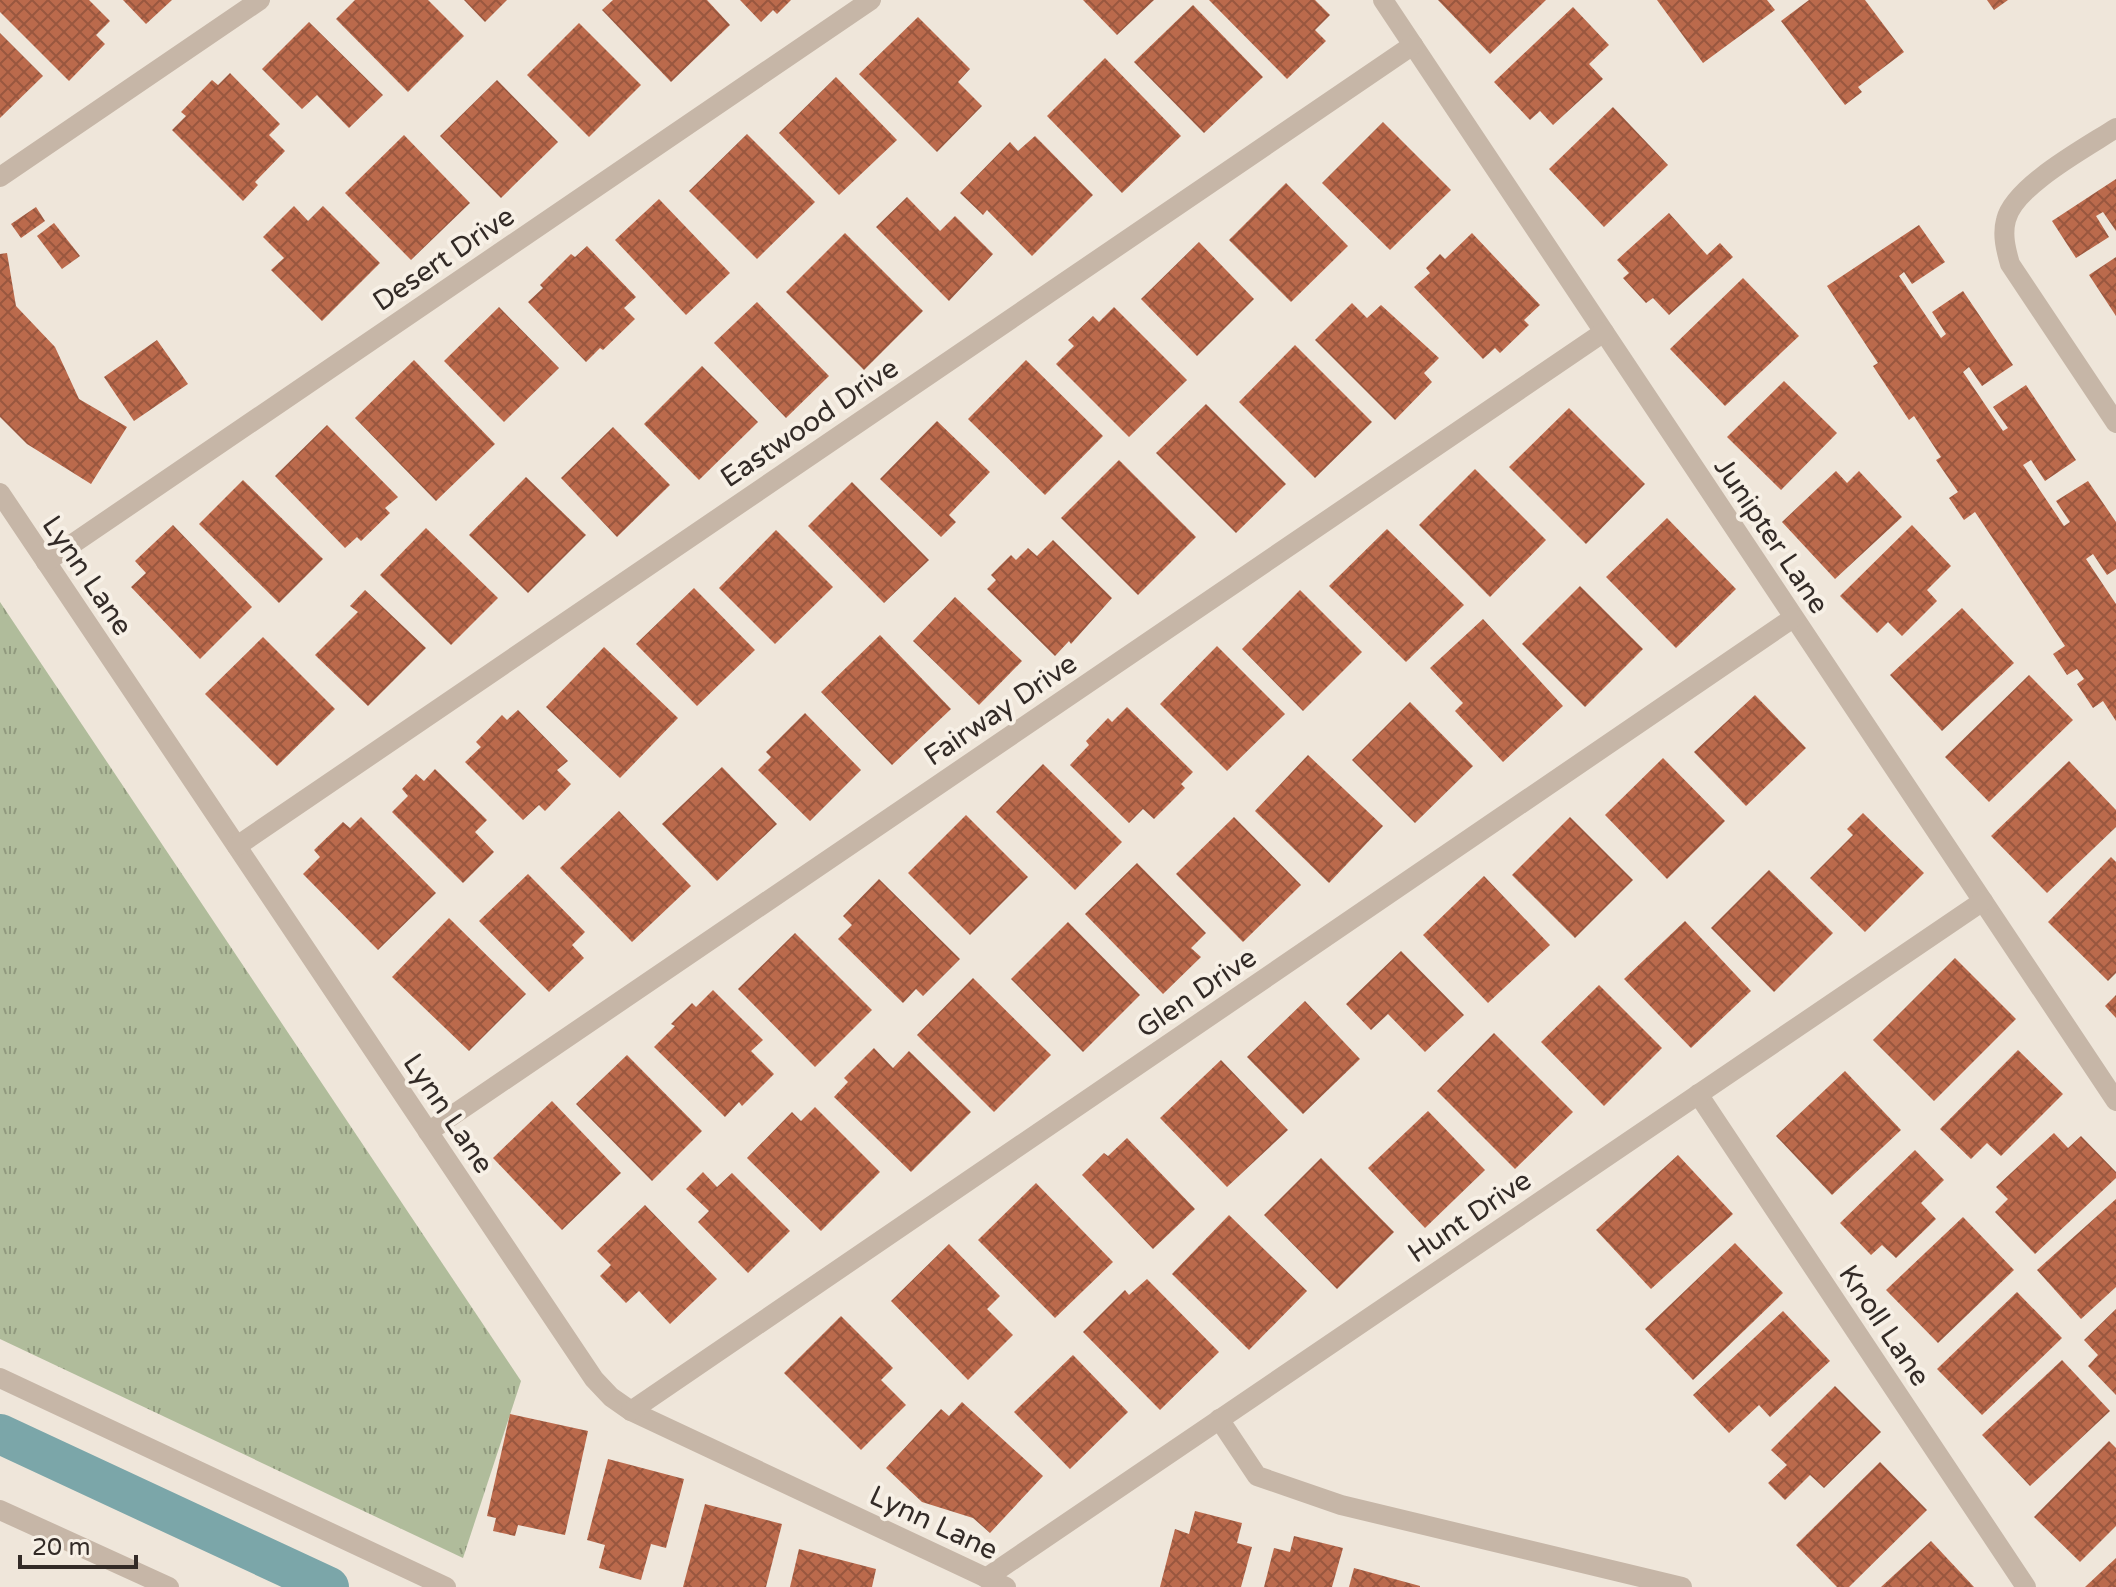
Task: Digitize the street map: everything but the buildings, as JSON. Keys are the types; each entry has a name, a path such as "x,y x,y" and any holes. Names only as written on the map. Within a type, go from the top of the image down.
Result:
{"lane":[{"path":"0,177 260,0"},
{"name":"Desert Drive","path":"46,562 871,0"},
{"name":"Junipter Lane","path":"1383,0 2116,1101"},
{"name":"Eastwood Drive","path":"237,846 1413,45"},
{"path":"2116,128 2021,194 2006,219 2004,235 2010,264 2116,423"},
{"name":"Fairway Drive","path":"428,1132 1604,332"},
{"name":"Lynn Lane","path":"0,493 594,1379 611,1397 631,1411 1006,1587"},
{"name":"Glen Drive","path":"631,1411 1793,618"},
{"name":"Hunt Drive","path":"986,1578 1983,901"},
{"name":"Knoll Lane","path":"1698,1094 2026,1587"},
{"path":"0,1378 446,1587"},
{"path":"1219,1419 1257,1476 1341,1505 1682,1587"},
{"path":"0,1510 169,1587"}],"green space":[{"path":"0,602 521,1381 463,1558 0,1339"}],"waterway":[{"path":"0,1434 329,1587"}]}
